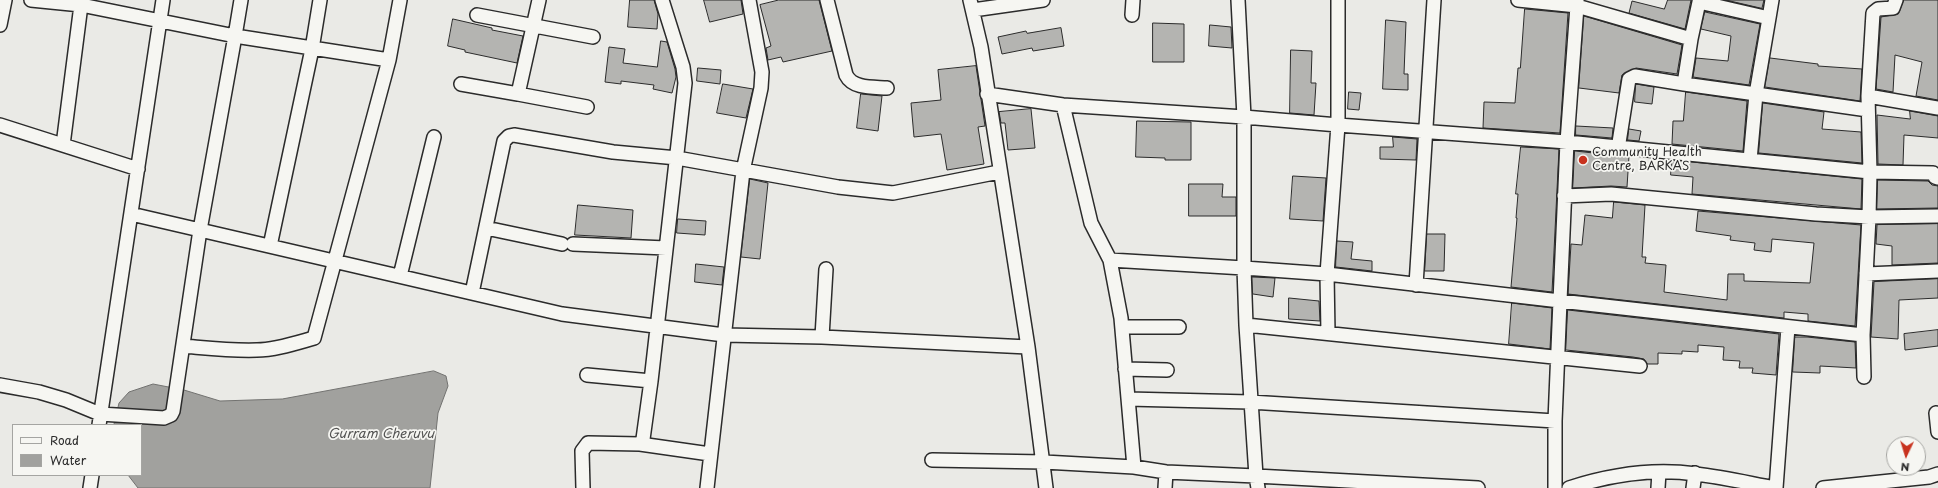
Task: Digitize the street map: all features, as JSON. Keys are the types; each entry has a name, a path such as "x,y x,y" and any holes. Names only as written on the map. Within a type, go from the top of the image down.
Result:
{"street":[{"path":"0,24 5,0"},
{"path":"31,0 82,2 235,36 389,60"},
{"path":"100,419 163,0"},
{"path":"0,385 39,392 66,400 100,419 164,418 171,415 173,411 200,230 241,0"},
{"path":"270,246 312,49 320,0"},
{"path":"183,346 227,350 258,350 297,343 314,338 389,60 400,0"},
{"path":"518,94 539,0"},
{"path":"640,444 644,439 658,327 685,83 683,67 662,0"},
{"path":"707,488 743,171 754,126 762,72 749,0"},
{"path":"827,0 849,82 855,85 887,88"},
{"path":"1043,0 971,5 981,47 999,172 1028,347 1044,462 1046,488"},
{"path":"1132,14 1134,0"},
{"path":"1238,0 1244,117 1244,268 1246,325 1250,402 1257,482"},
{"path":"1328,333 1327,274 1338,125 1338,0"},
{"path":"1416,285 1434,0"},
{"path":"1518,0 1577,3 1691,39"},
{"path":"1750,160 1756,94 1772,0"},
{"path":"1864,377 1863,335 1870,172 1868,96 1873,13 1878,9 1893,8 1896,0"},
{"path":"1684,84 1697,1 1769,18"},
{"path":"63,145 82,2"},
{"path":"1555,488 1555,421 1564,196 1577,3"},
{"path":"477,15 593,37"},
{"path":"1618,149 1629,79 1635,76 1868,110"},
{"path":"460,84 587,107"},
{"path":"987,94 1063,105 1244,117 1426,133 1567,142 1618,149 1870,172 1933,173 1935,177 1938,178"},
{"path":"1868,96 1938,108"},
{"path":"1063,105 1092,223 1110,260 1122,327 1134,467"},
{"path":"0,125 138,169"},
{"path":"472,293 504,141 509,136 514,135 613,152 677,158 838,187 893,193 999,172"},
{"path":"400,276 434,137"},
{"path":"1564,196 1611,194 1808,213 1869,217 1938,216"},
{"path":"131,214 562,314 724,335 822,337 1028,347"},
{"path":"486,228 567,244 666,248"},
{"path":"1110,260 1327,274 1863,335"},
{"path":"822,337 826,269"},
{"path":"1866,274 1938,271"},
{"path":"1246,325 1640,366"},
{"path":"1572,487 1600,478 1659,472 1695,474 1775,488 1788,326"},
{"path":"1122,327 1179,327"},
{"path":"1125,370 1166,370"},
{"path":"587,375 651,381"},
{"path":"1128,399 1250,402 1555,421"},
{"path":"1936,413 1938,432"},
{"path":"582,488 582,451 588,443 640,444 710,454"},
{"path":"932,460 1044,462 1134,467 1257,482 1478,488"},
{"path":"1165,488 1166,472"},
{"path":"1658,488 1659,472"},
{"path":"1693,488 1695,474"},
{"path":"1823,488 1929,478 1938,474"},
{"path":"90,488 92,476"}],"water":[{"name":"Gurram Cheruvu","path":"434,371 446,376 448,386 438,413 430,488 138,488 129,476 142,476 142,424 114,424 119,403 129,392 153,384 184,390 220,401 282,399"}],"building":[{"path":"630,0 654,0 658,14 657,29 628,27"},
{"path":"704,0 741,0 743,14 710,22"},
{"path":"779,0 819,0 832,51 783,62 781,57 768,60 766,48 771,46 760,5"},
{"path":"1668,0 1691,0 1685,29 1629,13 1632,1 1664,9"},
{"path":"1726,0 1764,0 1762,8"},
{"path":"1904,0 1938,0 1938,100 1916,96 1922,62 1895,55 1893,92 1876,89 1881,17 1898,14"},
{"path":"1525,9 1568,13 1560,133 1483,128 1484,102 1515,103 1518,68 1520,68"},
{"path":"1705,12 1760,24 1749,85 1693,77 1696,58 1728,61 1731,36 1701,29"},
{"path":"1584,16 1682,45 1677,74 1636,68 1622,75 1619,93 1579,88"},
{"path":"453,19 492,28 492,30 523,36 517,63 465,52 465,50 448,46"},
{"path":"1386,20 1406,22 1404,74 1408,74 1408,90 1383,89"},
{"path":"1153,23 1184,24 1184,62 1153,62"},
{"path":"1210,25 1231,27 1232,48 1209,46"},
{"path":"1061,28 1064,46 1033,51 1032,48 1002,54 998,37 1026,31 1027,33"},
{"path":"661,41 667,42 675,69 676,77 672,93 653,89 654,85 621,81 621,84 605,82 609,47 625,49 623,63 657,67"},
{"path":"1291,50 1312,51 1311,83 1316,83 1314,115 1290,113"},
{"path":"1770,58 1818,64 1818,66 1862,69 1860,101 1765,87"},
{"path":"976,66 985,126 978,127 984,164 947,170 941,134 914,137 911,103 941,100 938,70"},
{"path":"698,68 721,70 720,84 697,81"},
{"path":"723,84 753,89 746,118 717,113"},
{"path":"1636,84 1654,87 1652,104 1635,102"},
{"path":"1349,92 1361,93 1359,110 1348,109"},
{"path":"1686,92 1747,101 1743,151 1672,144 1673,121 1683,121"},
{"path":"861,94 882,96 878,131 857,128"},
{"path":"1763,103 1824,112 1822,129 1861,132 1862,163 1759,153"},
{"path":"1031,109 1035,148 1008,150 1005,123 1001,123 999,112"},
{"path":"1910,111 1938,116 1938,138 1904,135 1903,165 1878,164 1877,115 1910,119"},
{"path":"1137,121 1191,122 1191,160 1165,160 1165,158 1136,157"},
{"path":"1576,126 1613,128 1612,138 1576,135"},
{"path":"1629,129 1641,131 1639,141 1628,140"},
{"path":"1393,137 1417,139 1416,160 1380,159 1380,147 1393,147"},
{"path":"1521,147 1559,149 1552,292 1511,287 1517,218 1518,194 1516,194"},
{"path":"1575,151 1612,155 1617,157 1629,156 1627,187 1611,186 1573,188"},
{"path":"1672,160 1862,179 1861,209 1692,194 1693,177 1671,175"},
{"path":"1293,176 1326,178 1323,221 1290,219"},
{"path":"750,179 768,183 760,259 741,257"},
{"path":"1878,180 1928,181 1932,185 1938,186 1938,208 1877,209"},
{"path":"1189,184 1223,184 1222,197 1236,197 1236,216 1189,216"},
{"path":"1614,202 1645,205 1642,257 1646,257 1645,263 1666,265 1664,292 1727,300 1728,274 1744,274 1744,281 1810,283 1814,243 1772,239 1771,252 1754,250 1755,243 1730,240 1731,236 1696,231 1698,211 1861,225 1855,326 1808,321 1808,314 1784,312 1784,318 1568,294 1571,244 1582,245 1585,215 1612,218"},
{"path":"578,205 633,210 631,238 575,235"},
{"path":"678,219 706,221 705,235 677,233"},
{"path":"1938,224 1938,263 1892,265 1892,246 1876,244 1877,225"},
{"path":"1427,234 1445,234 1444,271 1425,271"},
{"path":"1337,241 1353,242 1351,259 1372,261 1372,271 1336,267"},
{"path":"696,264 724,267 722,285 695,282"},
{"path":"1252,277 1275,278 1273,297 1253,294"},
{"path":"1938,279 1938,298 1899,300 1898,339 1871,337 1874,282"},
{"path":"1289,298 1319,301 1320,321 1289,319"},
{"path":"1512,303 1552,308 1550,349 1509,344"},
{"path":"1568,310 1779,334 1776,375 1752,373 1753,368 1739,368 1740,361 1723,360 1724,347 1698,345 1698,352 1682,351 1682,354 1658,353 1658,364 1647,364 1644,359 1633,357 1566,350"},
{"path":"1938,330 1938,346 1905,350 1904,334"},
{"path":"1795,337 1855,342 1856,368 1820,366 1820,373 1793,372"}],"place":[{"name":"Community Health Centre, BARKAS","path":"1583,160"}]}
